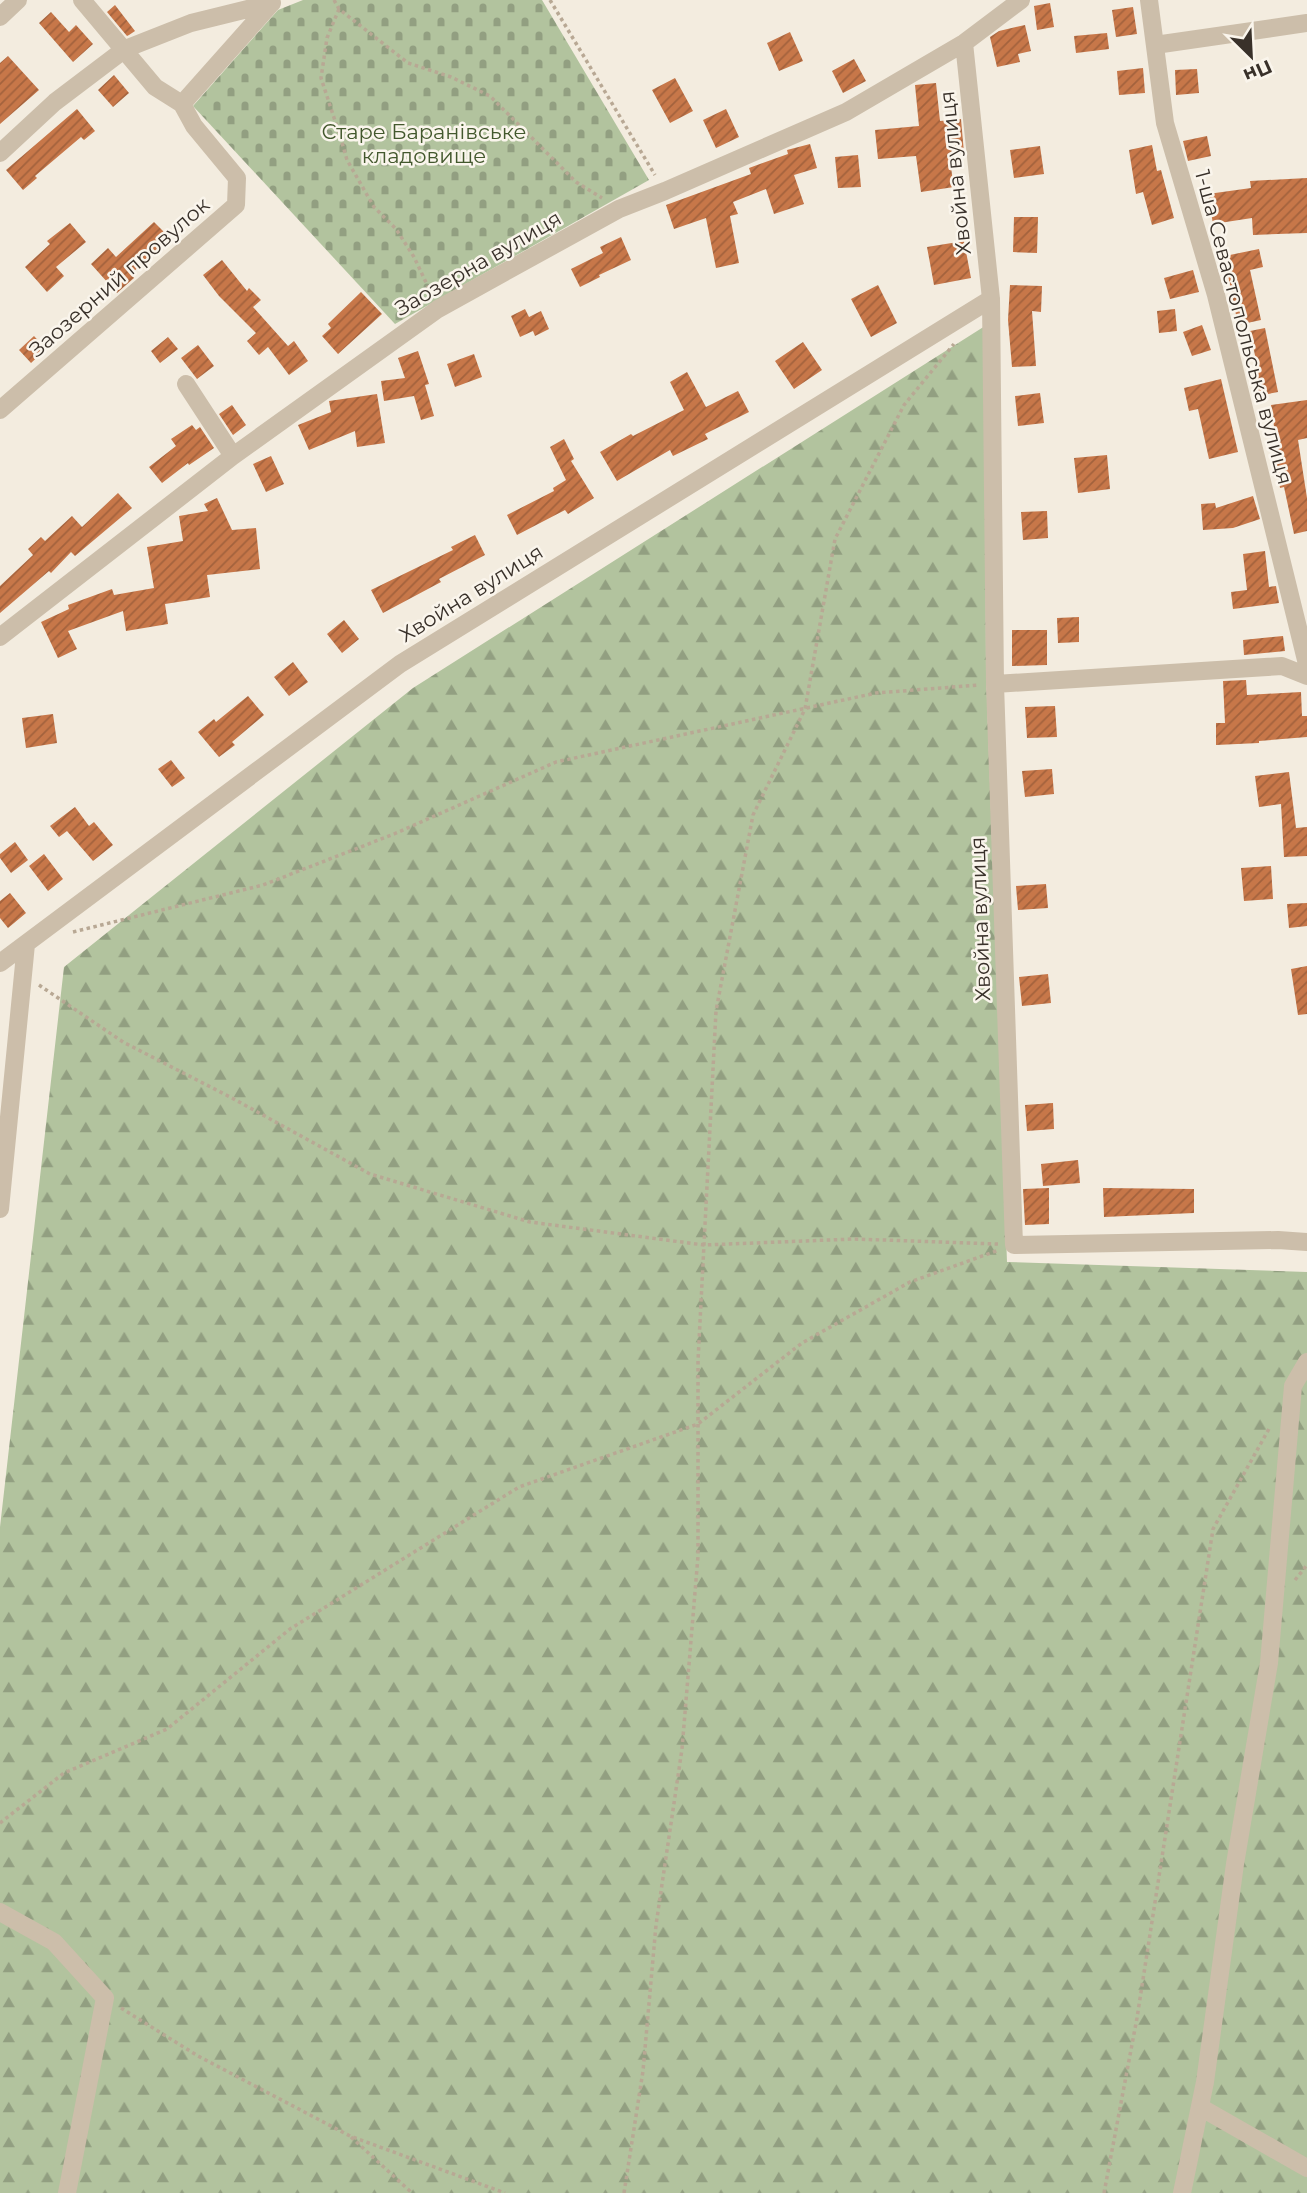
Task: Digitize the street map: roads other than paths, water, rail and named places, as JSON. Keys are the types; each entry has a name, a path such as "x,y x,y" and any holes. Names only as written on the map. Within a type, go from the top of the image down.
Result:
{"street":[{"path":"0,17 18,0"},
{"path":"82,0 155,87 182,104 274,2"},
{"name":"Заозерна вулиця","path":"0,637 233,456 438,309 619,209 846,113 964,43 1021,0"},
{"name":"1-ша Севастопольська вулиця","path":"1149,0 1165,122 1216,295 1307,664"},
{"path":"0,153 55,102 125,49 191,23 274,2"},
{"path":"1155,45 1307,23"},
{"name":"Хвойна вулиця","path":"964,43 991,299 995,684 1014,1245 1278,1240 1307,1242"},
{"name":"Заозерний провулок","path":"0,410 236,205 237,178 194,127 182,104"},
{"name":"Хвойна вулиця","path":"0,963 400,664 991,299"},
{"path":"186,384 233,456"},
{"path":"995,684 1282,666 1307,676"},
{"path":"0,1209 26,944"},
{"path":"1182,2193 1200,2107 1235,1864 1269,1663 1293,1386 1307,1362"},
{"path":"0,1912 54,1942 105,1998 68,2193"},
{"path":"1200,2107 1307,2168"}],"park label":[{"name":"Старе Баранівське кладовище","path":"424,143"}]}
